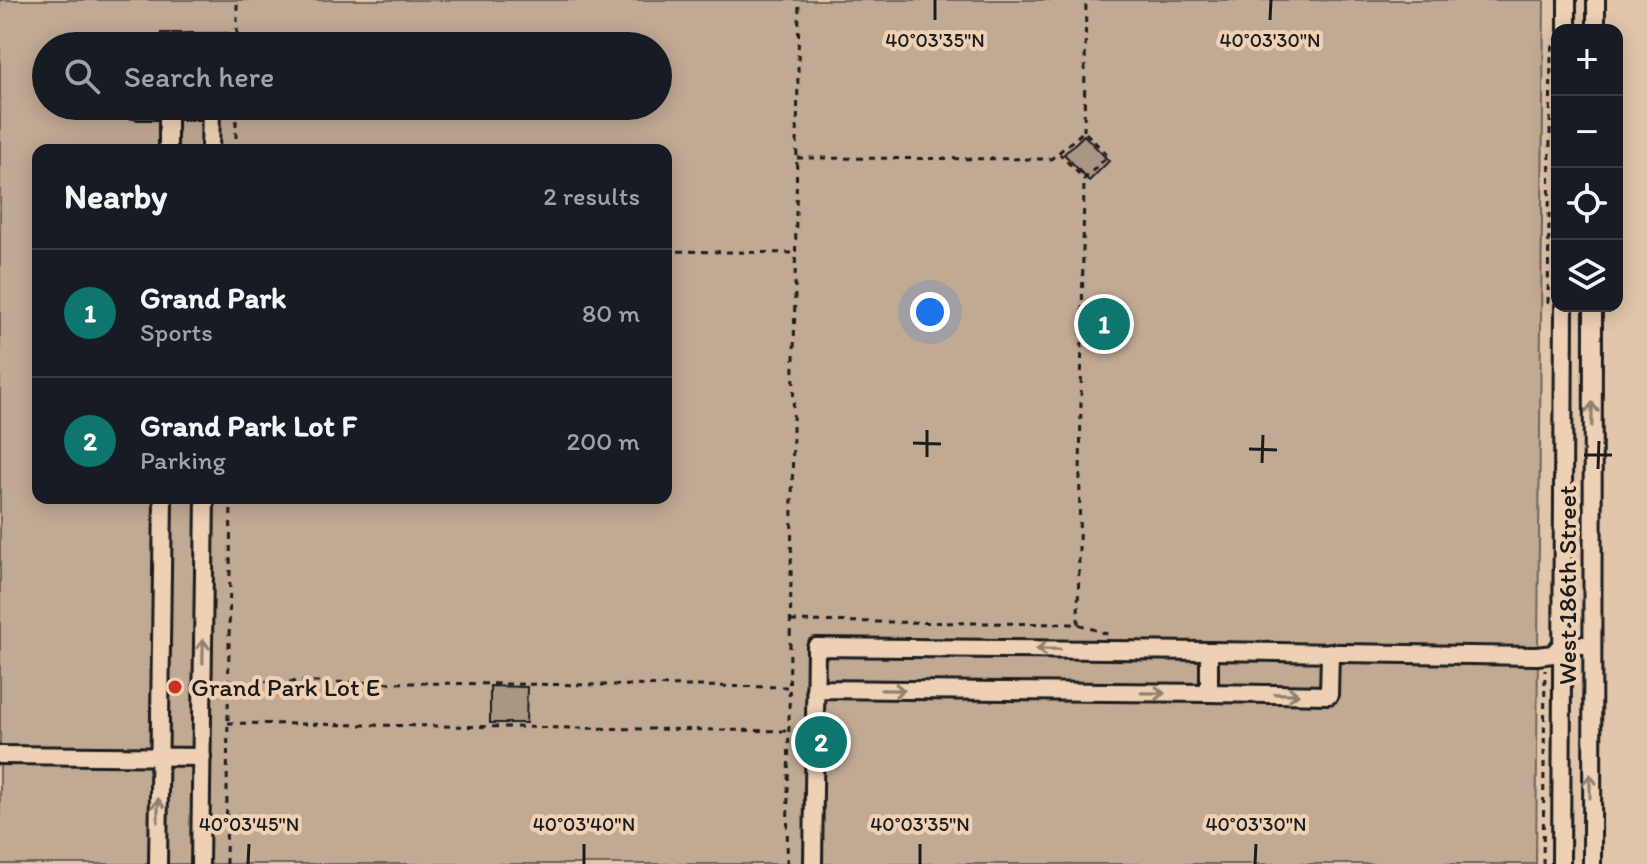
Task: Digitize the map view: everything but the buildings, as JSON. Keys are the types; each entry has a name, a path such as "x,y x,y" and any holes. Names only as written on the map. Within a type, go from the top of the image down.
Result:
{"street":[{"path":"1567,0 1567,24"},
{"path":"1596,0 1596,24"},
{"path":"168,120 168,144"},
{"path":"210,144 211,120"},
{"name":"West 186th Street","path":"1561,864 1564,312"},
{"name":"West 186th Street","path":"1592,864 1593,312"},
{"path":"158,864 163,504"},
{"path":"200,864 205,504"},
{"path":"813,864 816,647 1545,655 1561,645 1590,645"},
{"path":"1209,651 1209,693"},
{"path":"815,689 1329,695 1330,652"},
{"path":"0,755 202,757"},
{"path":"1561,836 1591,836"}],"path":[{"path":"237,0 237,32"},
{"path":"787,864 799,0"},
{"path":"1084,179 1108,156 1084,131 1086,0"},
{"path":"236,120 236,144"},
{"path":"797,158 1051,159 1084,131"},
{"path":"1060,154 1084,179 1078,624"},
{"path":"672,251 795,253"},
{"path":"226,864 231,504"},
{"path":"791,621 1078,624 1117,637"},
{"path":"229,681 790,687"},
{"path":"228,723 789,731"}],"shaded area":[{"path":"0,0 1544,0 1536,864 0,864"}],"place":[{"name":"Grand Park","path":"1104,324"},
{"name":"Grand Park Lot E","path":"175,687"},
{"name":"Grand Park Lot F","path":"821,742"}]}
